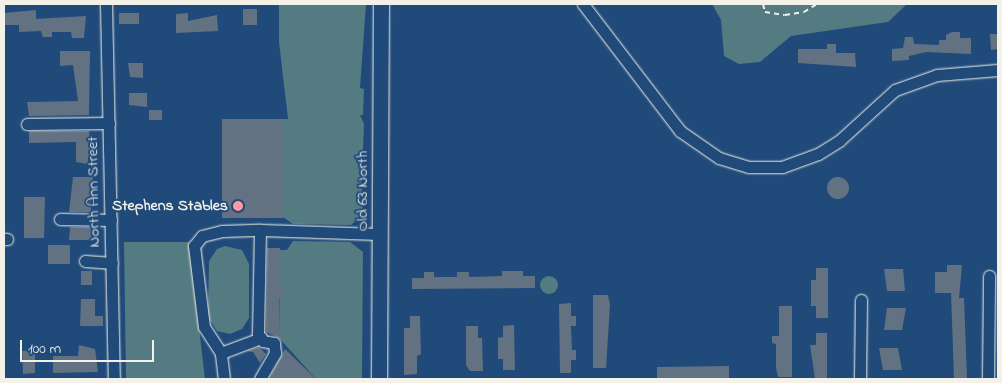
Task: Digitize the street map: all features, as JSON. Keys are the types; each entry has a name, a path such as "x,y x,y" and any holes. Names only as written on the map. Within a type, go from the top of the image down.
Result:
{"main road":[{"name":"Old 63 North","path":"379,379 381,4"}],"street":[{"name":"North Ann Street","path":"106,4 114,379"},
{"path":"583,4 680,131 719,158 749,167 782,167 818,154 840,140 895,90 937,76 998,70"},
{"path":"27,124 109,123"},
{"path":"60,219 111,220"},
{"path":"260,230 261,338"},
{"path":"224,379 221,353 204,327 194,246 202,236 222,231 260,230 380,234"},
{"path":"85,261 112,263"},
{"path":"988,379 989,276"},
{"path":"860,379 861,300"},
{"path":"221,353 261,338 274,343 275,353 260,379"}],"path":[{"path":"763,4 765,12 785,15 804,12 817,4"}],"green space":[{"path":"279,4 366,4 360,88 364,89 363,115 360,115 364,124 363,150 360,151 363,214 351,225 293,224 283,217 283,119 288,119 279,42"},
{"path":"712,4 907,4 888,22 791,36 760,62 739,64 724,56 721,20"},
{"path":"293,241 350,242 363,252 362,379 316,379 279,338 280,250 287,250"},
{"path":"124,242 189,242 205,379 126,379"},
{"path":"225,246 242,250 249,264 249,318 242,329 230,334 217,331 208,317 209,261 217,249"},
{"path":"549,276 555,279 558,285 555,291 549,294 543,291 540,285 543,279"}],"building":[{"path":"243,9 257,9 257,25 243,25"},
{"path":"36,10 36,19 86,16 84,38 72,38 71,32 52,32 52,37 43,37 41,31 19,32 19,25 4,25 4,13"},
{"path":"119,13 139,13 139,24 119,24"},
{"path":"188,13 188,21 217,15 218,31 176,33 176,14"},
{"path":"952,32 960,32 960,38 971,38 971,54 926,52 909,56 909,60 892,61 892,49 903,48 905,37 913,37 914,44 939,45 939,40 946,40 946,35"},
{"path":"990,34 998,34 998,49 991,50"},
{"path":"827,44 836,44 836,53 855,53 856,67 798,63 798,49 827,49"},
{"path":"60,51 90,51 89,115 29,116 27,102 78,101 73,65 60,66"},
{"path":"128,63 143,63 143,78 130,77"},
{"path":"129,93 147,93 147,107 129,105"},
{"path":"149,110 162,110 162,120 149,120"},
{"path":"222,119 283,119 283,218 222,218"},
{"path":"29,131 89,131 92,157 88,157 88,164 76,162 76,142 29,143"},
{"path":"73,177 93,177 91,212 69,212"},
{"path":"838,177 846,180 849,188 846,196 838,199 830,196 827,188 830,180"},
{"path":"24,197 45,197 44,238 24,238"},
{"path":"70,227 92,227 91,240 69,240"},
{"path":"48,245 70,245 70,264 48,264"},
{"path":"267,248 280,248 280,288 284,288 284,298 279,298 279,338 266,332"},
{"path":"947,265 962,265 959,298 964,298 967,379 954,379 951,293 935,293 935,272 947,272"},
{"path":"816,268 828,268 828,318 816,318 816,306 811,306 811,280 816,280"},
{"path":"884,269 903,269 905,291 887,291"},
{"path":"81,271 92,271 92,285 81,285"},
{"path":"502,271 523,271 523,276 535,276 535,288 412,289 412,278 424,278 424,272 434,272 434,277 457,277 457,272 469,272 469,277 502,276"},
{"path":"593,295 608,295 610,305 606,368 593,368"},
{"path":"81,299 95,299 95,316 103,316 103,326 80,326"},
{"path":"571,303 571,316 576,316 576,326 571,326 572,350 576,350 576,360 571,360 571,373 560,373 559,304"},
{"path":"779,306 792,306 792,377 778,377 776,368 776,344 772,343 772,336 779,336"},
{"path":"887,308 906,308 902,330 884,330"},
{"path":"410,316 420,316 421,354 417,356 417,374 404,375 404,328 410,328"},
{"path":"514,325 515,370 503,370 503,359 498,359 498,338 503,337 503,326"},
{"path":"466,326 478,326 478,338 482,338 483,371 470,371 466,365"},
{"path":"816,333 827,333 827,379 815,379 810,345 816,345"},
{"path":"79,345 95,349 98,372 53,373 53,356 78,356"},
{"path":"259,347 266,354 260,363 253,352 247,351"},
{"path":"879,348 898,348 902,370 883,370"},
{"path":"285,349 316,379 269,379"},
{"path":"35,350 35,373 23,374 22,351"},
{"path":"729,366 729,379 657,379 657,367"}],"place":[{"name":"Stephens Stables","path":"238,206"}]}
